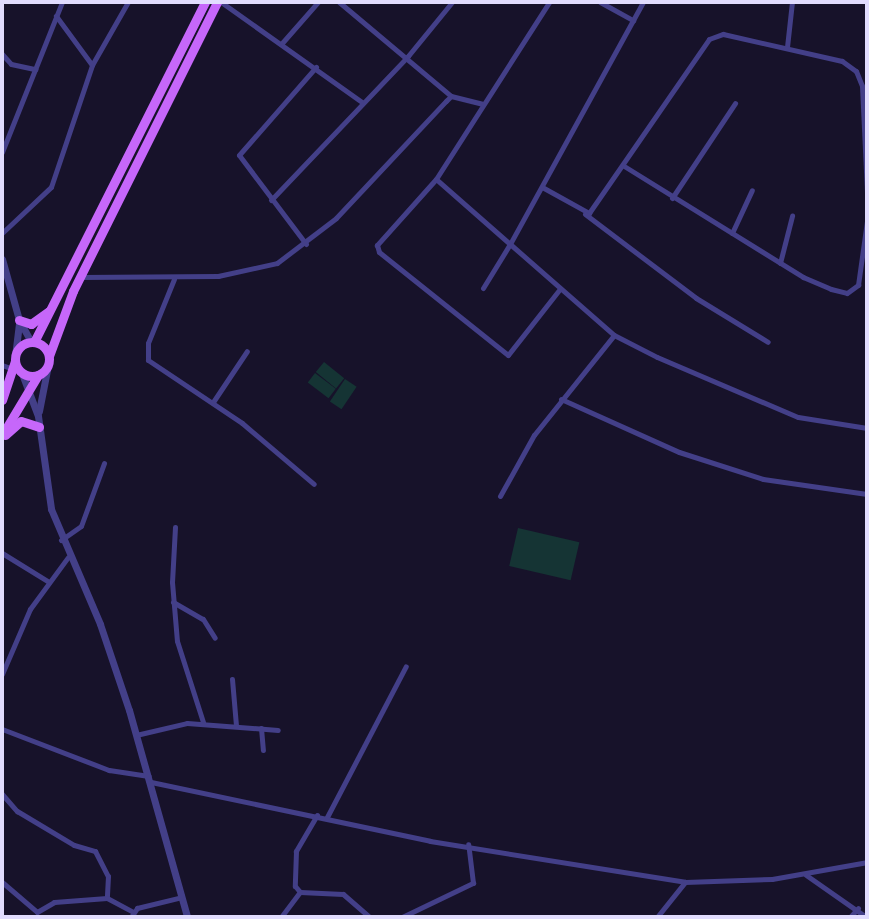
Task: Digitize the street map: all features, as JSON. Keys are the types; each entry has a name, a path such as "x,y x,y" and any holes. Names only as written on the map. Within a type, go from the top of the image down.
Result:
{"main road":[{"path":"32,342 53,307 205,2"},
{"path":"2,437 29,386 48,360 80,277 219,2"},
{"path":"19,320 31,324 53,307"},
{"path":"2,400 22,345 32,342 45,348 48,360"},
{"path":"16,364 38,375"},
{"path":"2,437 20,421 39,427"}],"street":[{"path":"2,152 62,2"},
{"path":"2,233 51,187 92,65 128,2"},
{"path":"219,2 282,43 363,103"},
{"path":"232,9 235,2"},
{"path":"282,43 318,2"},
{"path":"339,2 408,56 451,96 482,104"},
{"path":"271,200 408,56 452,2"},
{"path":"549,2 436,179 377,245 379,252 508,355 559,290"},
{"path":"600,2 633,20"},
{"path":"483,288 542,187 643,2"},
{"path":"786,47 792,2"},
{"path":"56,16 92,65"},
{"path":"584,213 624,166 665,99 709,39 723,34 842,61 860,77 867,192"},
{"path":"2,54 12,64 35,69"},
{"path":"306,244 239,155 316,67"},
{"path":"80,277 174,279 262,268 306,244 451,96"},
{"path":"672,198 735,103"},
{"path":"624,166 780,263 831,289 851,291 858,285 866,256 867,221"},
{"path":"436,179 559,290 614,335 762,403 798,416 867,428"},
{"path":"542,187 584,213 696,298 768,342"},
{"path":"732,233 752,190"},
{"path":"780,263 792,216"},
{"path":"2,259 19,320 32,342"},
{"path":"174,279 145,355 213,402 314,484"},
{"path":"19,320 16,364 29,386 38,416 51,509 68,557 100,624 150,779 187,917"},
{"path":"500,496 529,442 614,335"},
{"path":"213,402 247,351"},
{"path":"38,416 48,360"},
{"path":"2,365 16,364"},
{"path":"561,399 679,452 763,479 867,494"},
{"path":"61,540 81,526 104,463"},
{"path":"175,527 173,603 184,673 203,722"},
{"path":"2,553 49,582"},
{"path":"2,674 30,609 68,557"},
{"path":"173,603 203,619 215,638"},
{"path":"327,817 406,666"},
{"path":"232,680 236,726"},
{"path":"136,735 203,722 278,730"},
{"path":"261,728 263,750"},
{"path":"2,729 108,770 429,841 468,844 685,882 806,874 867,862"},
{"path":"2,793 16,811 74,845 94,851 108,876 107,898"},
{"path":"317,815 296,850 295,886 300,892 343,894 369,917"},
{"path":"402,917 473,883 468,844"},
{"path":"806,874 824,891 858,908 866,917"},
{"path":"2,882 37,912 54,902 107,898 132,915 182,897"},
{"path":"657,917 685,882"},
{"path":"281,917 300,892"},
{"path":"850,917 858,908"}],"green space":[{"path":"324,362 344,378 336,388 316,372"},
{"path":"315,373 336,389 329,398 308,383"},
{"path":"345,379 357,387 342,409 330,401"},
{"path":"518,528 579,542 571,580 509,566"}]}
